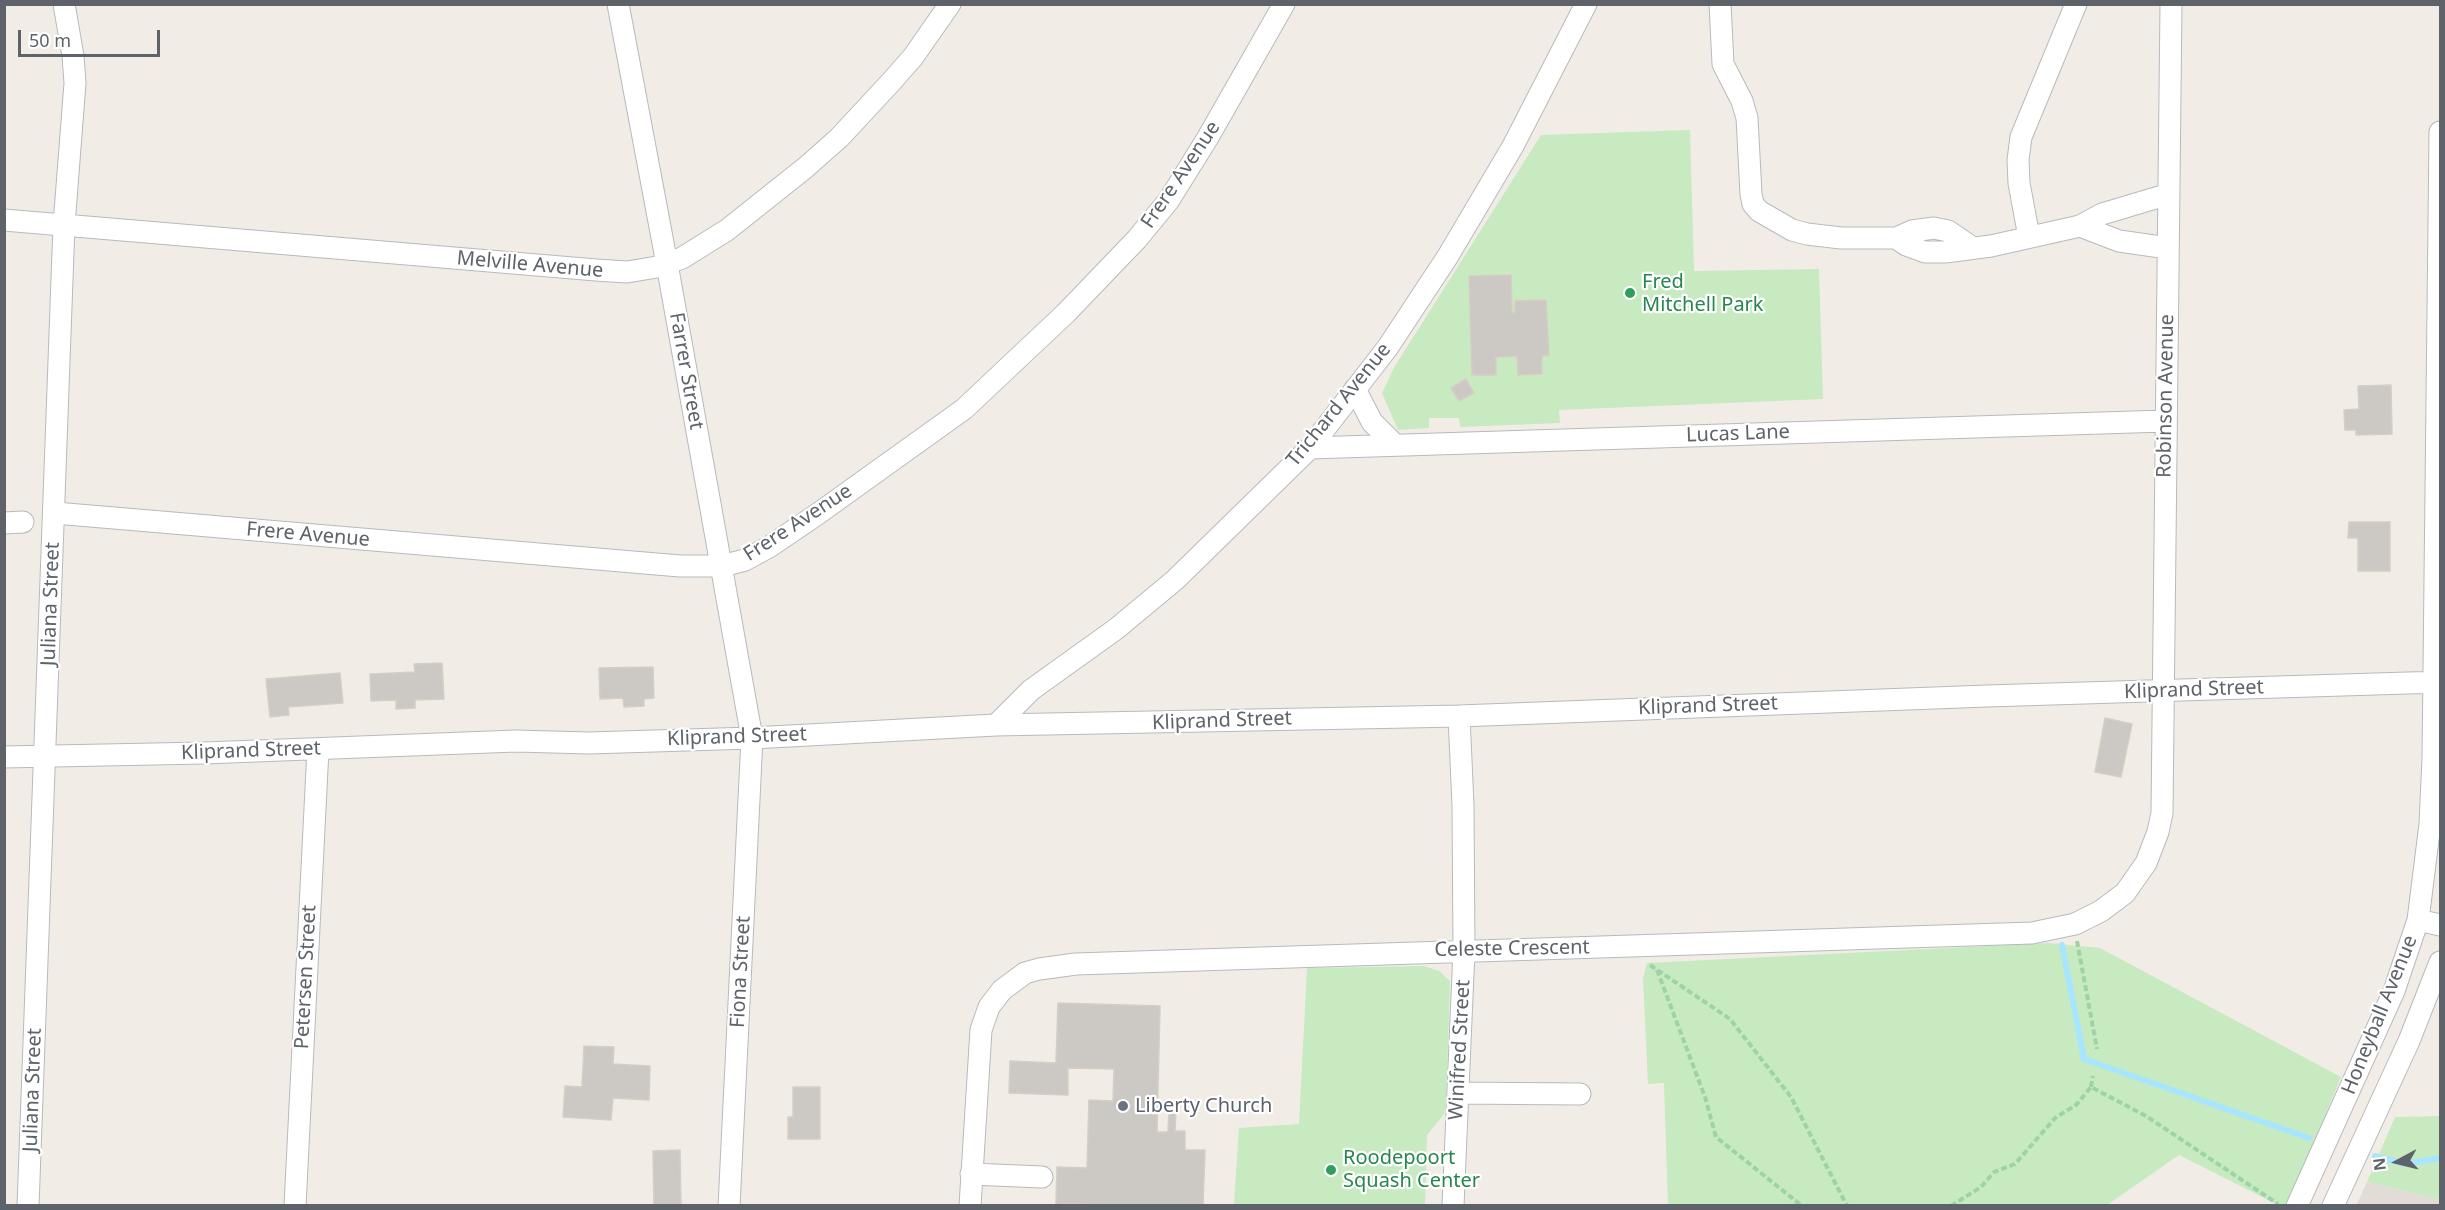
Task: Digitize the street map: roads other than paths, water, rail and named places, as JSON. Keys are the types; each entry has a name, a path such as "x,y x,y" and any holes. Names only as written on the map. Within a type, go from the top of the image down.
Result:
{"street":[{"name":"Juliana Street","path":"28,1206 64,225 75,72 64,4"},
{"name":"Farrer Street","path":"618,4 752,738"},
{"name":"Melville Avenue","path":"4,220 596,270 627,272 667,264 699,248 743,218 839,138 913,57 950,4"},
{"name":"Frere Avenue","path":"55,513 661,565 722,566 746,560 769,547 963,409 1066,313 1137,239 1169,200 1207,139 1284,4"},
{"name":"Trichard Avenue","path":"996,725 1032,690 1116,629 1175,580 1310,448 1414,309 1470,220 1513,146 1586,4"},
{"path":"1720,4 1724,64 1742,101 1747,118 1753,204 1770,218 1792,230 1841,238 1896,238 1912,231 1934,228 1948,231 1973,248 2080,226 2102,214 2169,194"},
{"path":"2029,237 2019,183 2018,160 2021,137 2076,4"},
{"name":"Robinson Avenue","path":"2163,787 2171,4"},
{"name":"Honeyball Avenue","path":"2297,1206 2394,991 2418,920 2430,824 2437,682 2440,132"},
{"path":"2080,226 2119,241 2168,248"},
{"path":"1355,389 1372,422 1395,445"},
{"name":"Lucas Lane","path":"1310,448 2165,421"},
{"name":"Kliprand Street","path":"4,757 318,749 516,741 589,742 752,738 996,725 1459,716 2437,682"},
{"name":"Winifred Street","path":"1453,1206 1464,950 1463,805 1459,716"},
{"name":"Fiona Street","path":"729,1206 752,738"},
{"name":"Petersen Street","path":"295,1206 318,749"},
{"name":"Celeste Crescent","path":"970,1206 981,1030 992,1002 1002,990 1025,973 1049,966 1076,964 2032,933 2074,924 2101,911 2125,893 2146,863 2158,832 2162,813 2163,787"},
{"path":"2418,920 2440,925"},
{"name":"Honeyball Avenue","path":"2333,1206 2409,1041 2440,962"},
{"path":"1458,1093 1580,1094"},
{"path":"971,1174 1042,1177"}],"waterway":[{"path":"2062,945 2084,1059 2309,1138"},
{"path":"2375,1156 2405,1164 2440,1158"}],"place":[{"name":"Fred Mitchell Park","path":"1630,293"},
{"name":"Liberty Church","path":"1123,1106"},
{"name":"Roodepoort Squash Center","path":"1331,1170"}]}
